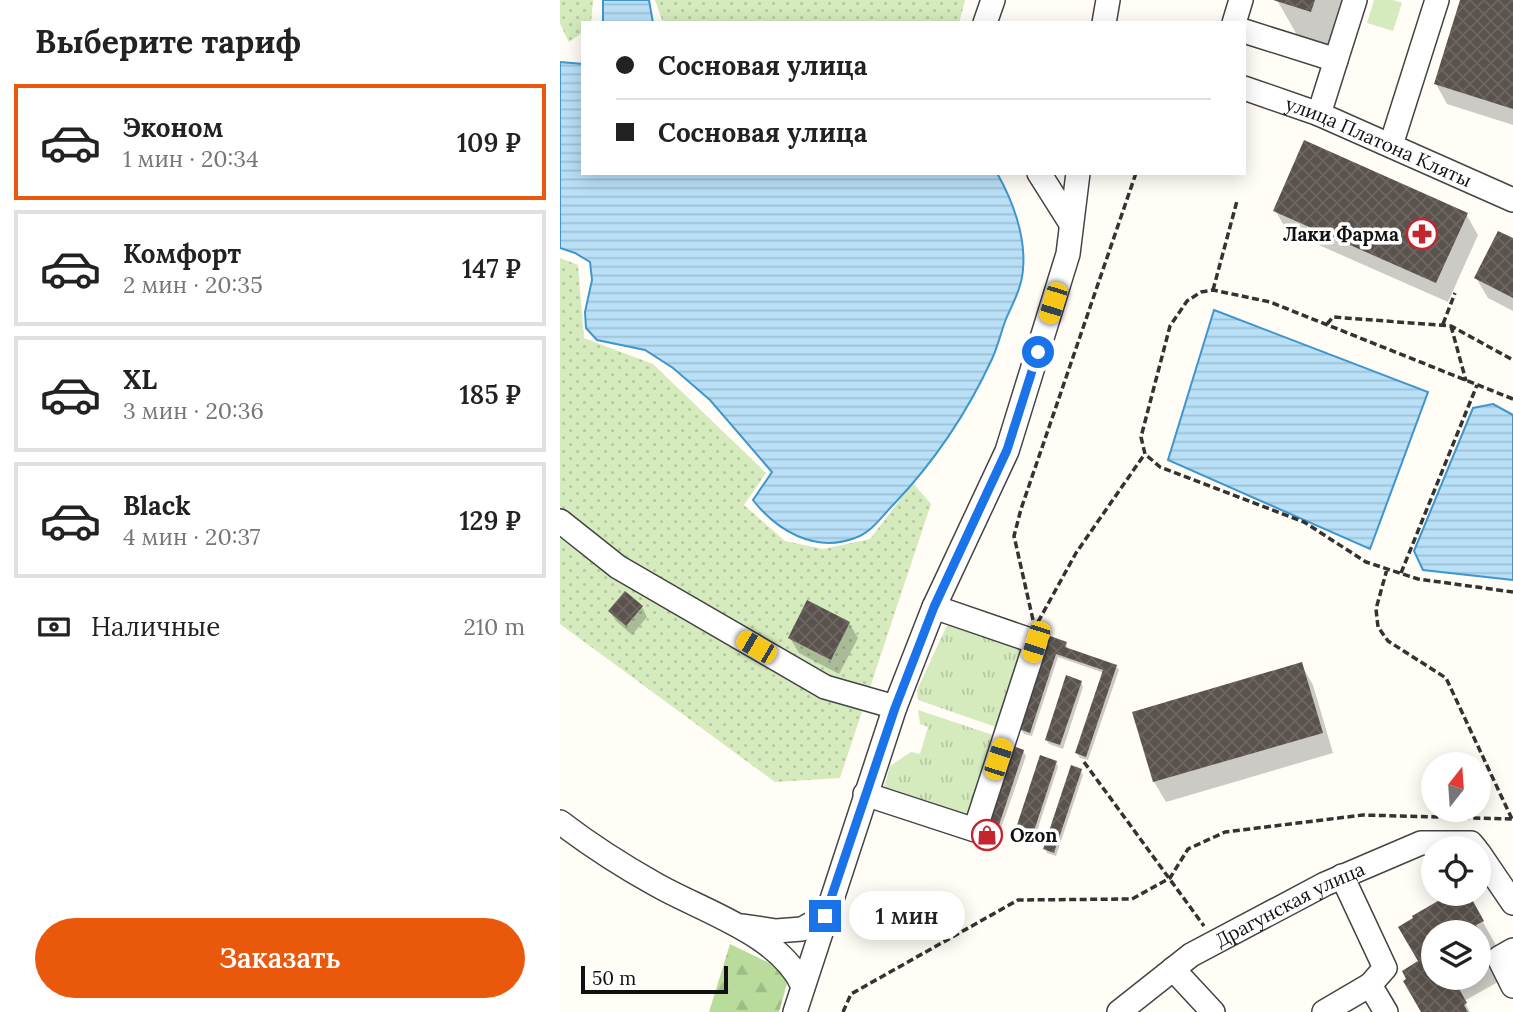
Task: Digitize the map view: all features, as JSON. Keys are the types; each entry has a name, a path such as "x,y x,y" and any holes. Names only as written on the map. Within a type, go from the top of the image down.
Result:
{"street":[{"path":"986,21 993,0"},
{"path":"1104,21 1108,0"},
{"path":"1235,21 1241,0"},
{"path":"1319,114 1355,0"},
{"path":"1391,145 1437,0"},
{"path":"1246,32 1336,60"},
{"name":"улица Платона Кляты","path":"1246,89 1319,114 1513,200"},
{"path":"1040,175 1070,222"},
{"path":"795,1012 895,708 934,607 1007,450 1068,254 1078,175"},
{"path":"560,521 618,567 825,687 895,708"},
{"path":"865,794 975,830 1036,642 934,607"},
{"path":"560,822 591,846 656,885 737,925 775,950 796,971 803,986"},
{"name":"Драгунская улица","path":"1119,1012 1191,955 1342,876 1421,843"},
{"path":"1491,871 1513,903"},
{"path":"1324,1012 1370,985 1385,968 1342,876"},
{"path":"737,925 776,930 802,929 825,916"},
{"path":"1513,950 1499,958 1513,986"},
{"path":"1173,969 1213,1012"},
{"path":"1370,985 1386,1012"}],"path":[{"path":"1135,175 1014,536 1035,629 1076,553 1145,454"},
{"path":"1213,290 1237,201"},
{"path":"1513,399 1270,302 1213,290 1201,292 1187,301 1170,326 1141,437 1145,454 1160,467 1304,522 1366,562 1418,579 1513,592"},
{"path":"1443,325 1455,293"},
{"path":"1327,324 1333,317 1451,326 1513,360"},
{"path":"1451,326 1466,381"},
{"path":"1401,573 1477,385"},
{"path":"843,1012 851,994 1018,900 1132,899 1170,878 1188,849 1225,832 1363,815 1513,819 1446,678 1388,641 1378,627 1376,609 1387,569"},
{"path":"1084,762 1216,942"}],"green space":[{"path":"560,0 593,0 591,21 581,21 581,33 569,42 560,24"},
{"path":"655,0 965,0 960,21 662,21"},
{"path":"1374,0 1402,3 1393,31 1367,23"},
{"path":"560,258 578,265 584,338 653,364 766,473 744,505 785,541 823,549 870,539 913,483 931,504 840,778 775,782 560,624"},
{"path":"950,619 1024,644 996,727 918,700 917,690"},
{"path":"918,710 993,735 966,821 882,794 890,766 911,752 920,754 928,727 920,724"},
{"path":"730,944 790,973 779,1012 709,1012"}],"water":[{"path":"603,0 649,0 653,21 603,21"},
{"path":"560,62 581,64 581,175 998,175 1013,207 1023,257 1019,289 992,359 961,417 923,471 867,532 855,538 826,543 811,541 785,530 753,500 772,472 710,400 673,368 645,350 597,340 586,328 585,312 592,280 590,262 560,248"},
{"path":"1214,310 1428,392 1370,549 1168,460"},
{"path":"1493,404 1513,415 1513,580 1423,570 1414,551 1473,408"}],"building":[{"path":"1273,0 1315,0 1311,12"},
{"path":"1460,0 1513,0 1513,109 1434,84"},
{"path":"1304,140 1468,213 1436,283 1273,211"},
{"path":"1498,231 1513,238 1513,298 1474,278"},
{"path":"625,591 643,606 626,626 608,611"},
{"path":"807,600 850,622 831,660 788,638"},
{"path":"1050,636 1067,642 1065,647 1117,665 1086,757 1075,753 1103,670 1056,654 1030,733 1019,729"},
{"path":"1302,662 1323,733 1153,782 1132,712"},
{"path":"1066,675 1082,681 1060,745 1045,740"},
{"path":"1013,746 1024,750 993,843 982,839"},
{"path":"1040,755 1057,761 1034,831 1017,825"},
{"path":"1071,765 1082,769 1054,853 1043,849"},
{"path":"1429,906 1476,906 1483,920 1421,920 1421,990 1460,990 1467,1003 1464,1005 1468,1012 1421,1012 1403,981 1406,979 1402,971 1418,961 1398,927 1413,918 1412,916"}],"place":[{"name":"Лаки Фарма","path":"1422,234"},
{"name":"Ozon","path":"987,835"}],"route":[{"path":"825,916 895,708 934,607 1007,450 1038,352"}]}
